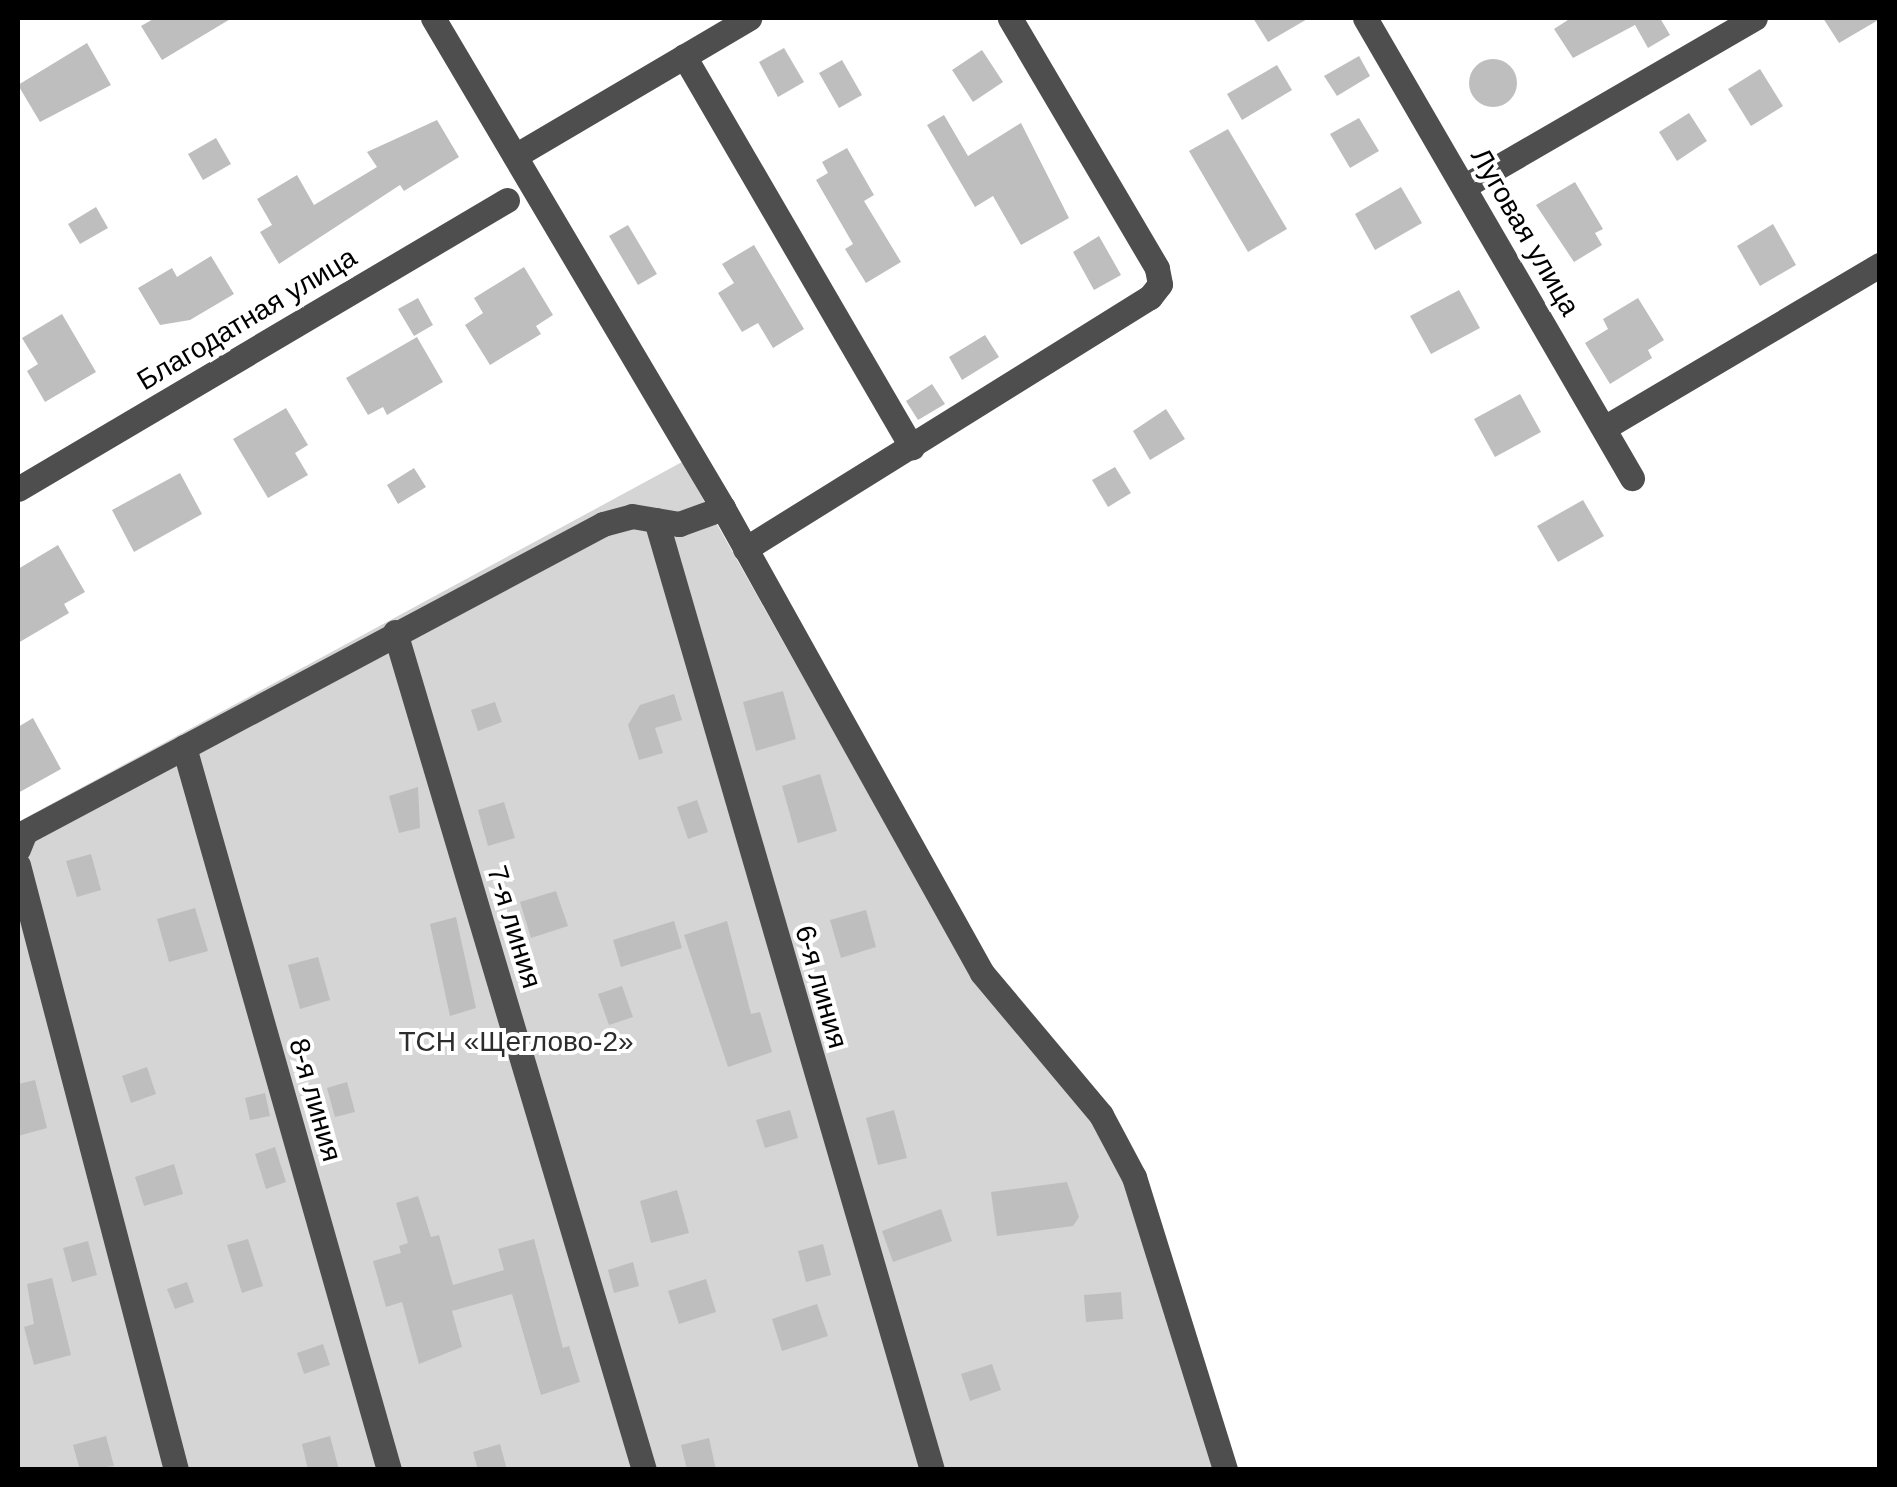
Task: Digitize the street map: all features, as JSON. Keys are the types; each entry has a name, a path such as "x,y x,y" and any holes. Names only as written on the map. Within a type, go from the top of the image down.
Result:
{"street":[{"path":"433,18 723,508 982,973 1110,1130 1134,1177 1225,1470"},
{"path":"514,156 748,18"},
{"path":"745,548 1150,297 1160,284 1158,268 1010,18"},
{"name":"Луговая улица","path":"1365,18 1632,478"},
{"path":"1464,186 1754,18"},
{"path":"684,56 912,448"},
{"name":"Благодатная улица","path":"18,489 506,200"},
{"path":"1604,428 1880,265"},
{"path":"18,849 25,832 604,524 632,516 680,524 723,508"},
{"name":"6-я линия","path":"656,520 932,1470"},
{"name":"7-я линия","path":"396,632 644,1470"},
{"name":"8-я линия","path":"184,746 389,1470"},
{"path":"18,865 176,1470"}],"green space":[{"name":"ТСН «Щеглово-2»","path":"682,462 973,979 1091,1120 1125,1181 1214,1469 18,1470 18,822"}],"building":[{"path":"155,18 232,18 162,60 141,26"},
{"path":"1253,18 1309,18 1268,42"},
{"path":"1571,18 1660,18 1670,35 1648,48 1635,25 1573,58 1554,29"},
{"path":"1823,18 1880,18 1880,19 1839,43"},
{"path":"87,43 111,85 40,122 18,85"},
{"path":"784,48 804,82 778,97 759,62"},
{"path":"982,50 1003,82 973,102 952,70"},
{"path":"1359,56 1370,76 1337,96 1324,76"},
{"path":"1493,59 1510,66 1517,83 1510,100 1493,107 1476,100 1469,83 1476,66"},
{"path":"842,60 862,95 839,108 819,73"},
{"path":"1277,65 1292,90 1242,120 1227,94"},
{"path":"1760,69 1783,106 1751,126 1728,89"},
{"path":"1689,113 1707,141 1677,161 1659,132"},
{"path":"944,115 968,156 1021,123 1069,218 1021,245 993,196 975,207 927,125"},
{"path":"1359,118 1379,151 1350,168 1330,134"},
{"path":"437,120 459,157 404,191 400,185 279,264 260,232 272,225 257,199 297,175 314,205 377,167 367,152"},
{"path":"1228,129 1287,229 1248,252 1189,151"},
{"path":"216,138 231,164 203,180 188,154"},
{"path":"847,148 874,195 864,201 901,262 866,283 845,249 853,244 816,180 828,173 822,162"},
{"path":"1575,182 1603,229 1595,233 1602,245 1574,262 1536,205"},
{"path":"1401,187 1422,223 1375,250 1355,214"},
{"path":"96,207 108,228 80,244 68,224"},
{"path":"1773,224 1796,265 1760,286 1737,246"},
{"path":"628,225 657,274 638,285 609,236"},
{"path":"1099,236 1121,275 1094,290 1073,252"},
{"path":"754,245 804,329 773,348 758,323 742,332 718,293 734,283 722,264"},
{"path":"211,256 234,294 190,320 160,325 138,288 172,268 177,277"},
{"path":"524,267 553,315 536,326 541,334 490,365 465,325 483,313 474,298"},
{"path":"1459,290 1480,328 1431,354 1410,316"},
{"path":"418,298 433,325 414,336 398,309"},
{"path":"1638,298 1664,340 1648,350 1652,358 1610,384 1585,343 1608,329 1603,319"},
{"path":"62,314 96,372 45,402 27,371 38,364 22,338"},
{"path":"985,335 999,357 962,380 949,357"},
{"path":"417,337 443,382 387,415 383,407 368,415 346,378"},
{"path":"932,384 945,404 918,420 906,401"},
{"path":"1520,394 1541,432 1495,457 1474,419"},
{"path":"286,408 308,445 295,453 308,475 268,498 233,439"},
{"path":"1166,409 1185,439 1150,460 1133,431"},
{"path":"1115,467 1131,493 1108,507 1092,480"},
{"path":"414,468 426,487 398,504 387,485"},
{"path":"180,473 202,514 134,552 112,510"},
{"path":"1583,500 1604,536 1558,562 1537,526"},
{"path":"58,545 85,592 64,604 69,613 18,643 18,569"},
{"path":"783,691 796,739 756,751 743,702"},
{"path":"674,694 682,720 655,728 663,753 639,760 628,725 640,705"},
{"path":"495,702 502,722 478,731 471,710"},
{"path":"33,718 61,769 18,793 18,727"},
{"path":"820,774 837,831 798,843 782,786"},
{"path":"418,787 420,828 399,833 389,796"},
{"path":"697,800 708,832 688,839 677,807"},
{"path":"504,802 515,838 488,846 478,810"},
{"path":"91,854 101,890 77,897 66,861"},
{"path":"556,891 568,926 531,938 520,902"},
{"path":"195,908 208,951 169,962 157,919"},
{"path":"866,910 876,947 841,958 830,920"},
{"path":"456,917 476,1008 450,1016 430,924"},
{"path":"674,921 682,948 621,967 613,940"},
{"path":"727,921 751,1014 760,1012 772,1052 728,1067 684,935"},
{"path":"318,957 330,1000 300,1009 288,965"},
{"path":"622,986 633,1017 609,1025 598,994"},
{"path":"147,1067 156,1094 131,1103 122,1076"},
{"path":"35,1080 47,1128 18,1136 18,1084"},
{"path":"347,1082 355,1112 335,1117 327,1088"},
{"path":"265,1093 270,1116 250,1120 245,1098"},
{"path":"790,1110 798,1138 765,1148 756,1120"},
{"path":"894,1110 907,1158 878,1165 866,1118"},
{"path":"275,1147 286,1182 266,1189 255,1154"},
{"path":"174,1164 183,1194 144,1206 135,1177"},
{"path":"1067,1182 1079,1217 1073,1226 997,1236 991,1192"},
{"path":"677,1190 689,1233 651,1243 640,1201"},
{"path":"418,1196 431,1237 439,1235 453,1285 504,1270 498,1249 534,1239 563,1348 569,1346 580,1382 541,1395 512,1294 452,1311 462,1347 419,1364 402,1302 386,1307 373,1261 401,1253 399,1246 408,1243 396,1203"},
{"path":"941,1209 952,1241 893,1262 882,1231"},
{"path":"248,1239 263,1286 242,1293 227,1245"},
{"path":"88,1241 97,1275 72,1282 63,1248"},
{"path":"823,1244 831,1275 806,1282 798,1251"},
{"path":"633,1262 639,1286 614,1293 608,1270"},
{"path":"52,1278 71,1355 34,1365 24,1327 34,1324 27,1284"},
{"path":"706,1279 716,1312 679,1324 668,1291"},
{"path":"187,1282 194,1302 175,1309 167,1289"},
{"path":"1121,1292 1123,1319 1086,1322 1084,1295"},
{"path":"817,1304 828,1336 782,1351 772,1319"},
{"path":"323,1344 330,1365 304,1374 297,1353"},
{"path":"992,1364 1001,1390 970,1401 961,1374"},
{"path":"106,1436 114,1466 80,1470 73,1445"},
{"path":"330,1436 339,1470 308,1470 302,1444"},
{"path":"709,1438 716,1470 687,1470 681,1445"},
{"path":"500,1444 507,1470 478,1470 473,1452"}]}
